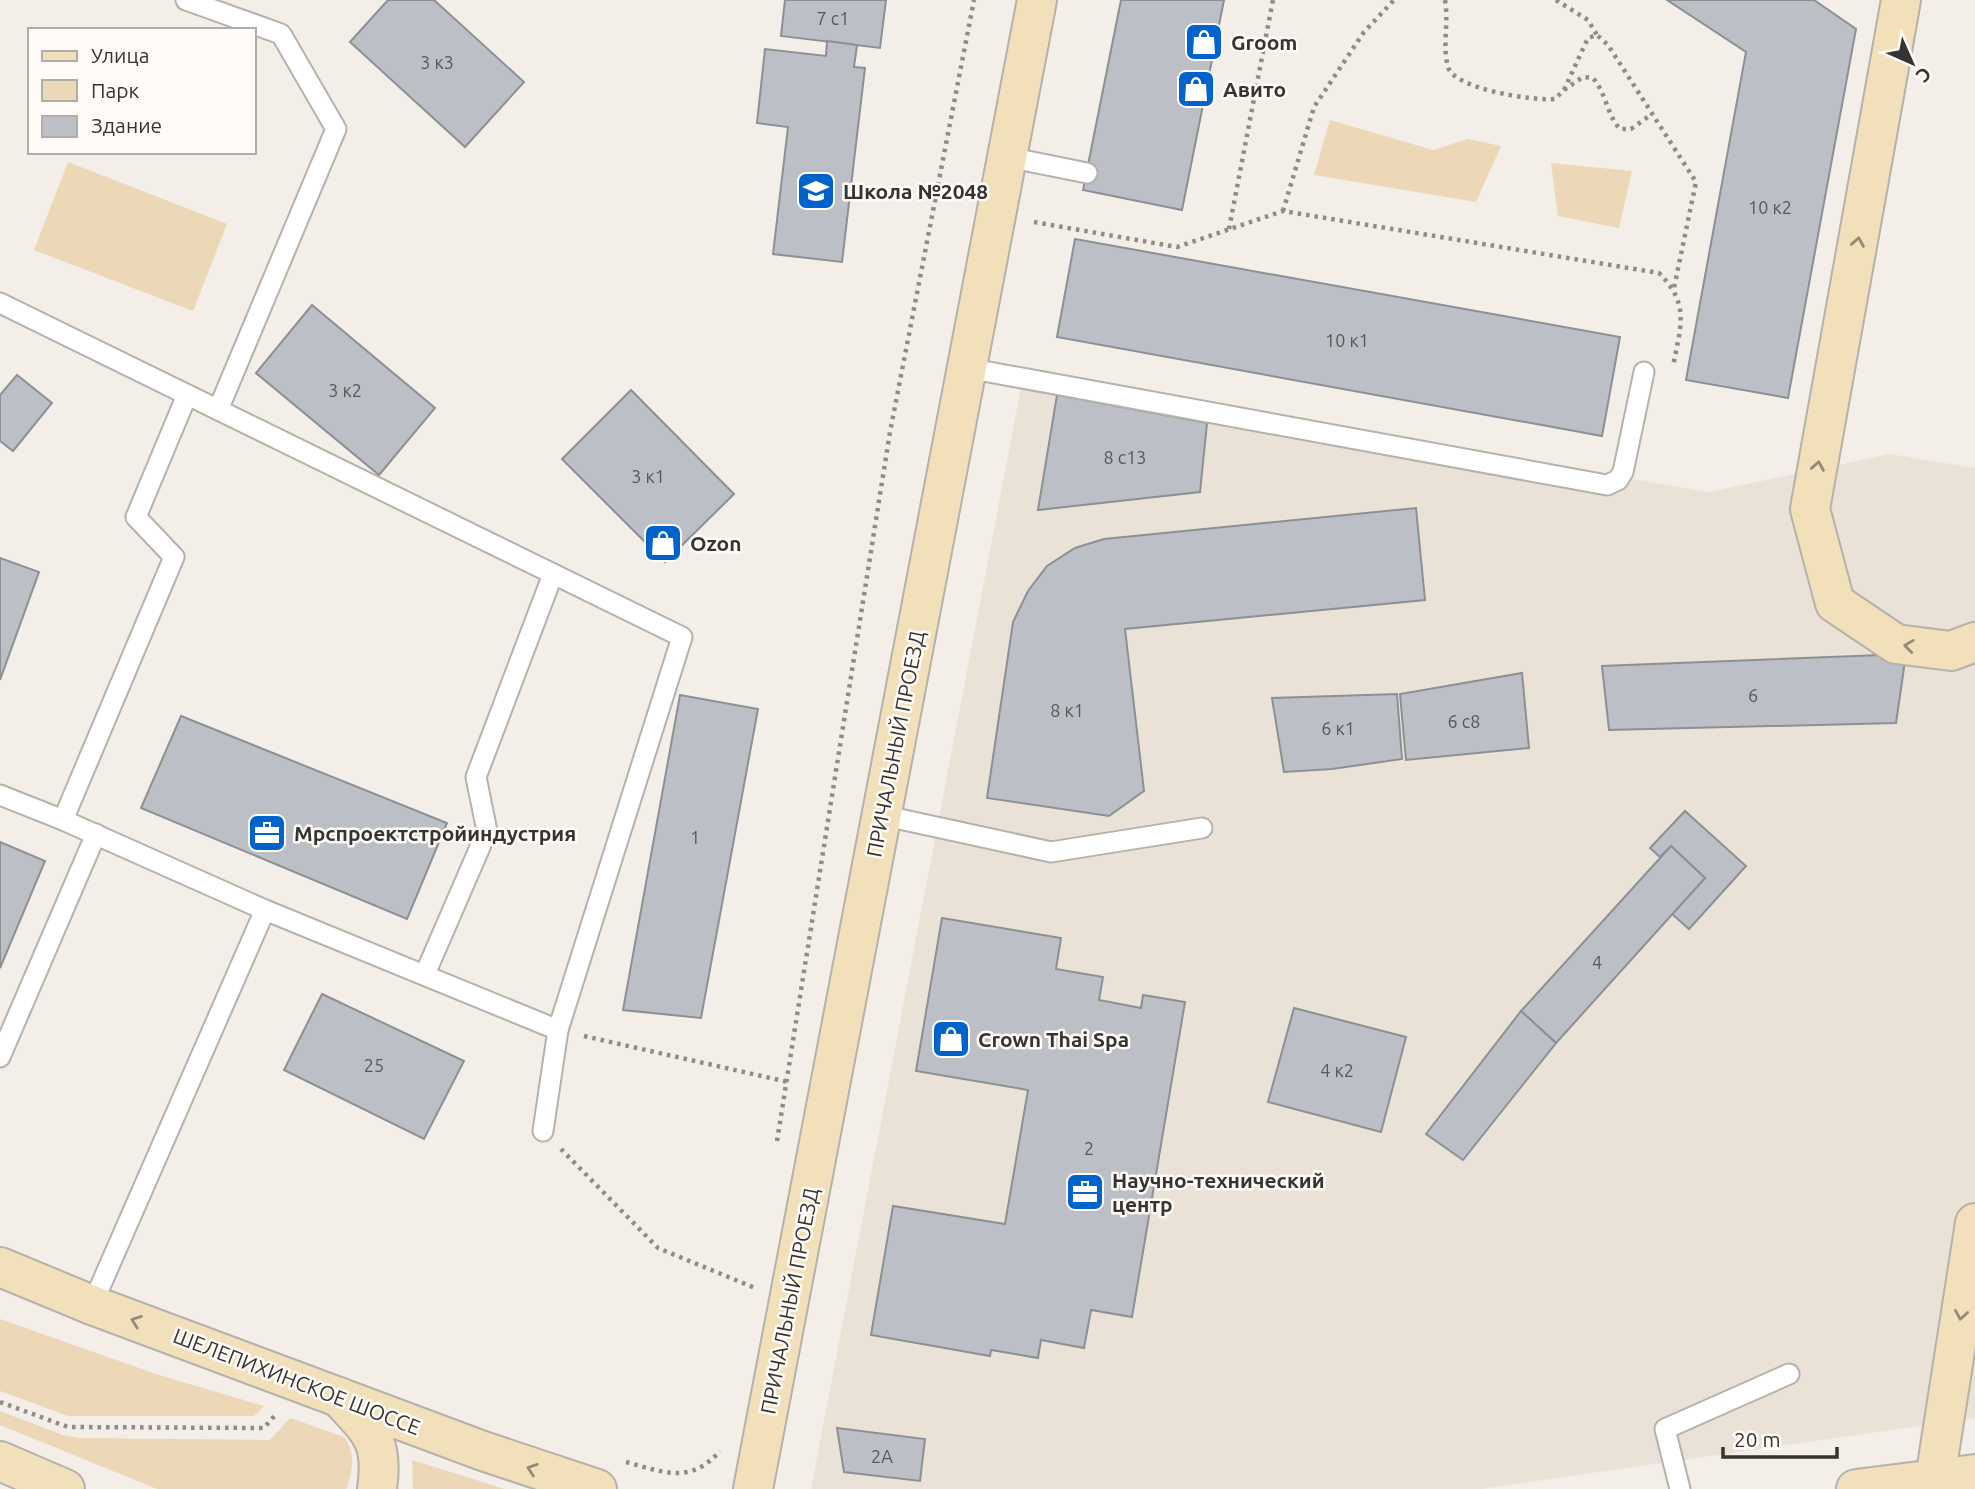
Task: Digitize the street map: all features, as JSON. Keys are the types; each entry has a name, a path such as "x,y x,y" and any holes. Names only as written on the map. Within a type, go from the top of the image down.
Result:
{"street":[{"name":"ПРИЧАЛЬНЫЙ ПРОЕЗД","path":"753,1489 1037,0"},
{"path":"1901,0 1810,509 1835,603 1895,644 1951,651 1975,642"},
{"path":"1935,1479 1975,1223"},
{"name":"ШЕЛЕПИХИНСКОЕ ШОССЕ","path":"0,1267 92,1305 483,1451 597,1489"},
{"path":"338,1395 368,1429 381,1459 377,1489"},
{"path":"0,1461 65,1489"},
{"path":"1856,1489 1975,1474"}],"lane":[{"path":"186,0 281,34 336,129 218,410"},
{"path":"1007,157 1087,173"},
{"path":"0,303 682,637 558,1030 543,1131"},
{"path":"967,368 1607,485 1618,480 1623,472 1644,372"},
{"path":"63,820 173,557 136,517 187,395"},
{"path":"425,974 487,831 476,777 553,574"},
{"path":"0,795 96,834 265,910 558,1030"},
{"path":"881,815 1051,852 1202,828"},
{"path":"0,1056 96,834"},
{"path":"92,1305 265,910"},
{"path":"1680,1489 1665,1429 1789,1374"}],"path":[{"path":"776,1150 890,432 974,0"},
{"path":"1229,229 1273,0"},
{"path":"1283,211 1314,107 1364,32 1394,0"},
{"path":"1445,0 1448,67 1454,78 1466,84 1540,100 1555,99 1583,77 1593,78 1603,90 1614,122 1620,129 1631,128 1651,114"},
{"path":"1556,0 1588,20 1597,36 1608,45 1696,182 1674,288"},
{"path":"1564,90 1588,38 1597,36"},
{"path":"996,215 1177,247 1283,211 1659,273 1674,288 1682,311 1672,377"},
{"path":"558,1030 830,1091"},
{"path":"543,1131 658,1248 756,1289"},
{"path":"753,1302 758,1275"},
{"path":"0,1402 68,1427 264,1428 282,1409"},
{"path":"622,1461 678,1476 711,1461 723,1447"}],"shaded area":[{"path":"1023,377 1709,492 1890,454 1975,468 1975,1418 1481,1489 811,1489"}],"green space":[{"path":"1330,120 1433,150 1468,139 1501,146 1476,202 1314,175"},
{"path":"68,162 227,224 193,311 34,250"},
{"path":"1551,163 1632,171 1619,228 1558,216"},
{"path":"0,1319 156,1374 264,1406 254,1416 68,1416 0,1391"},
{"path":"0,1411 63,1435 79,1438 270,1440 290,1418 344,1437 352,1456 352,1469 346,1489 157,1489 0,1425"},
{"path":"412,1460 505,1489 413,1489"}],"building":[{"path":"388,0 434,0 524,82 465,147 350,42"},
{"path":"785,0 886,0 880,48 781,36"},
{"path":"1121,0 1224,0 1182,210 1083,190"},
{"path":"1667,0 1814,0 1856,29 1788,398 1686,380 1746,52"},
{"name":"Школа №2048","path":"827,41 857,45 854,67 865,68 842,262 773,254 788,127 757,123 765,49 826,56"},
{"path":"1075,239 1620,337 1602,436 1057,337"},
{"path":"312,305 435,408 379,475 256,373"},
{"path":"17,375 52,403 13,451 0,441 0,395"},
{"path":"631,390 734,494 665,562 562,459"},
{"path":"1057,395 1207,423 1200,492 1038,510"},
{"path":"1416,508 1425,600 1125,629 1144,791 1109,816 987,798 1013,622 1028,591 1047,566 1075,548 1104,539"},
{"path":"0,558 39,572 0,680"},
{"path":"1906,654 1896,723 1609,730 1602,666"},
{"path":"1522,673 1529,748 1406,760 1400,694"},
{"path":"1397,694 1402,759 1332,769 1284,772 1272,698"},
{"path":"680,695 758,709 701,1018 623,1010"},
{"path":"181,716 447,823 407,919 141,808"},
{"path":"1685,811 1746,866 1689,929 1672,914 1705,878 1671,846 1660,857 1650,848"},
{"path":"0,842 45,861 0,968"},
{"path":"1671,846 1705,878 1556,1043 1521,1011"},
{"path":"942,918 1061,938 1056,969 1103,977 1099,1000 1141,1008 1143,995 1185,1002 1132,1317 1091,1310 1084,1348 1041,1340 1038,1358 991,1350 990,1356 871,1335 893,1206 1005,1224 1028,1090 916,1071"},
{"path":"322,994 464,1061 424,1139 284,1070"},
{"path":"1294,1008 1406,1037 1381,1132 1268,1102"},
{"path":"1521,1011 1556,1043 1463,1160 1426,1134"},
{"path":"837,1428 925,1439 920,1481 844,1472"}],"place":[{"name":"Groom","path":"1204,42"},
{"name":"Авито","path":"1196,89"},
{"name":"Школа №2048","path":"816,191"},
{"name":"Ozon","path":"663,543"},
{"name":"Мрспроектстройиндустрия","path":"267,833"},
{"name":"Crown Thai Spa","path":"951,1039"},
{"name":"Научно-технический центр","path":"1085,1192"}]}
